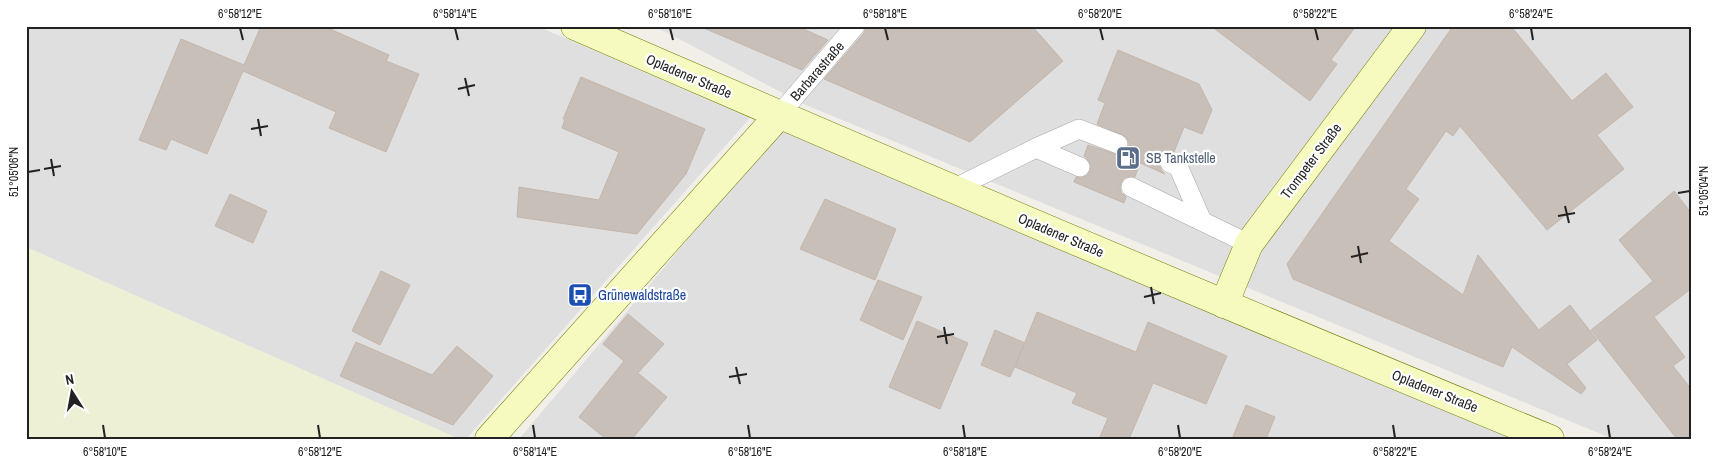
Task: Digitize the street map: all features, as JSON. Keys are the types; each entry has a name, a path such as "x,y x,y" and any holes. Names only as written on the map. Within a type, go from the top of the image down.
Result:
{"main road":[{"name":"Opladener Straße","path":"575,26 1224,304 1550,439"},
{"name":"Trompeter Straße","path":"1224,304 1249,244 1412,26"},
{"path":"489,439 779,115"}],"lane":[{"name":"Barbarastraße","path":"779,115 855,26"},
{"path":"953,189 1079,129 1118,144"},
{"path":"1036,148 1080,167"},
{"path":"1170,163 1178,166 1202,221"},
{"path":"1131,186 1249,244"}],"shaded area":[{"path":"26,26 537,26 750,118 466,439 459,439 26,247"},
{"path":"654,26 1692,26 1692,439 1613,439 806,105"},
{"path":"782,128 1512,439 519,439"}],"green space":[{"path":"26,247 459,439 26,439"}],"building":[{"path":"261,26 323,26 389,55 386,61 419,74 386,152 329,128 336,112 243,71 207,154 171,139 166,150 139,140 181,39 244,65"},
{"path":"699,26 797,26 828,40 802,70"},
{"path":"866,26 1032,26 1063,61 970,142 824,79 864,33"},
{"path":"1211,26 1356,26 1331,60 1337,64 1310,101"},
{"path":"1453,26 1511,26 1572,101 1606,73 1633,107 1597,135 1624,169 1547,230 1460,126 1453,136 1446,131 1406,189 1419,199 1389,241 1463,295 1478,255 1539,330 1570,305 1597,340 1567,364 1586,388 1581,394 1512,347 1503,367 1293,279 1287,264"},
{"path":"1118,50 1199,84 1212,110 1202,134 1184,127 1174,152 1168,152 1159,160 1161,170 1165,174 1140,163 1135,177 1124,178 1120,187 1121,193 1126,197 1124,203 1074,182 1076,177 1086,176 1090,171 1089,161 1084,156 1088,145 1119,155 1125,153 1129,148 1129,142 1126,137 1097,124 1105,103 1098,100"},
{"path":"581,77 705,129 686,174 637,234 517,217 519,187 599,200 619,152 562,128 565,119 563,119"},
{"path":"1674,191 1692,214 1692,288 1654,317 1685,357 1673,366 1692,390 1692,439 1677,439 1591,330 1653,281 1619,240"},
{"path":"230,194 267,211 253,243 215,226"},
{"path":"825,199 896,229 875,280 800,249"},
{"path":"381,271 410,285 380,345 352,331"},
{"path":"878,280 922,297 903,340 860,320"},
{"path":"1037,312 1136,352 1148,322 1227,356 1206,404 1153,383 1129,439 1099,439 1108,418 1072,403 1077,393 1015,367"},
{"path":"628,314 664,344 638,373 667,397 632,439 606,439 579,417 624,361 603,344"},
{"path":"917,321 968,343 940,409 889,387"},
{"path":"995,330 1025,343 1010,377 981,365"},
{"path":"356,342 432,375 457,346 493,376 453,425 340,376"},
{"path":"1246,405 1275,417 1266,439 1232,439"}],"place":[{"name":"SB Tankstelle","path":"1128,158"},
{"name":"Grünewaldstraße","path":"580,295"}]}
